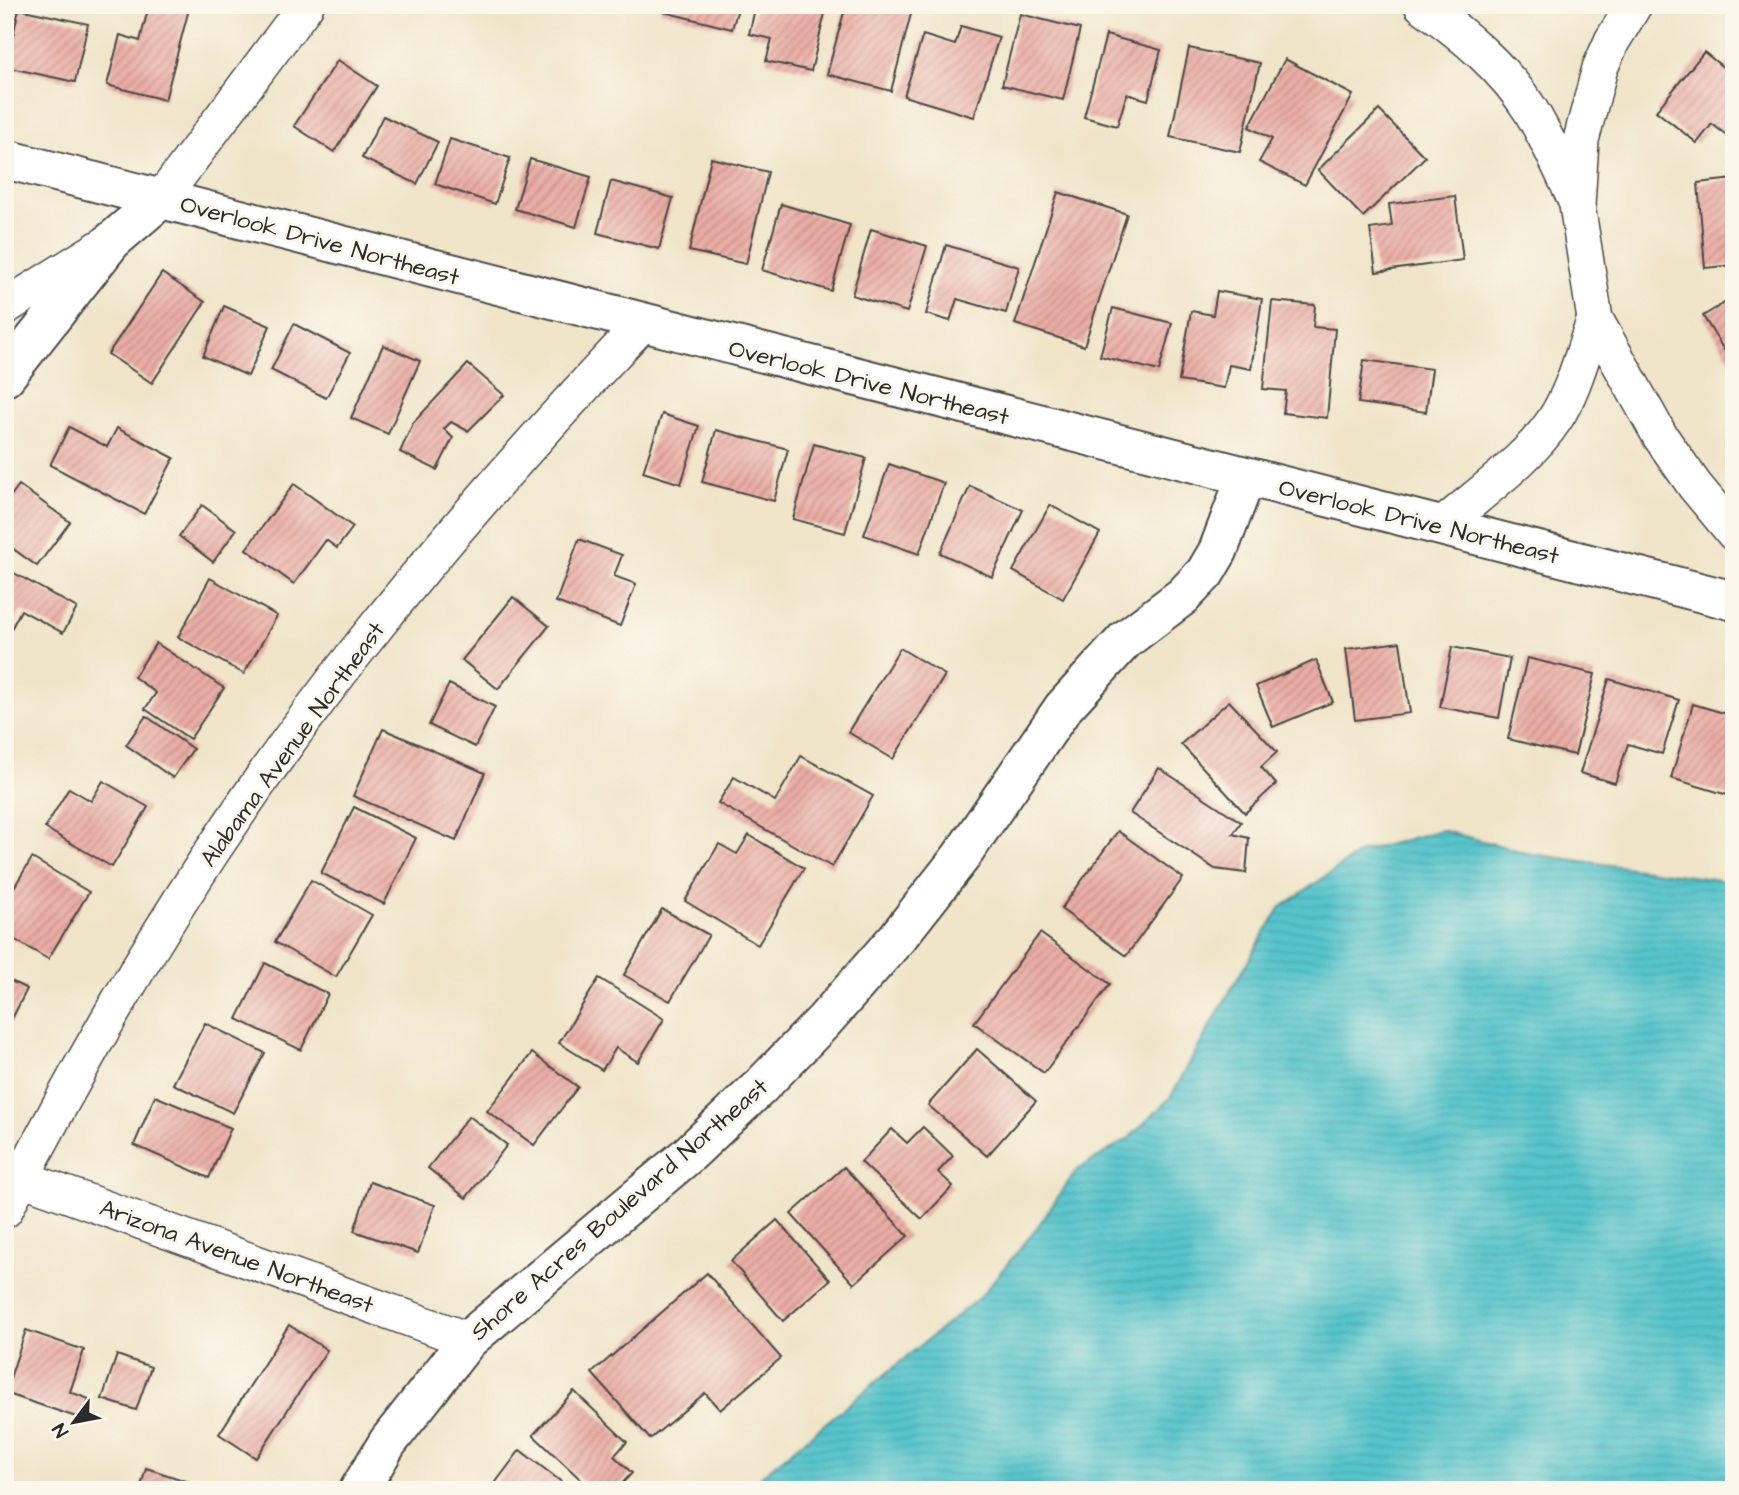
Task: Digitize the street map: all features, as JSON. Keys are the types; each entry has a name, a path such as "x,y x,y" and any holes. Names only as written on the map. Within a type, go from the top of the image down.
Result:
{"street":[{"path":"5,307 111,241 161,199 306,5"},
{"path":"1422,5 1467,39 1500,72 1530,109 1577,205"},
{"path":"1634,5 1604,59 1581,140 1577,205 1595,319 1660,436 1695,486 1734,533"},
{"name":"Overlook Drive Northeast","path":"5,159 1734,601"},
{"path":"5,377 111,241"},
{"path":"1441,527 1530,449 1555,418 1573,380 1595,319"},
{"name":"Alabama Avenue Northeast","path":"5,1210 13,1175 140,965 202,866 297,731 362,644 444,544 555,417 642,324"},
{"name":"Shore Acres Boulevard Northeast","path":"359,1490 388,1442 468,1340 688,1155 824,1021 897,938 960,858 1063,708 1125,640 1184,596 1205,573 1218,551 1246,477"},
{"name":"Arizona Avenue Northeast","path":"13,1175 468,1340"}],"water":[{"path":"1441,830 1531,854 1734,882 1734,1490 750,1490 761,1476 981,1296 1036,1229 1076,1171 1129,1138 1170,1098 1280,908 1361,852"}],"building":[{"path":"149,5 190,5 165,100 107,85 120,35 140,41"},
{"path":"662,5 739,5 732,29 660,11"},
{"path":"756,5 827,5 811,71 766,61 772,39 749,34"},
{"path":"846,5 913,6 891,91 827,74"},
{"path":"19,9 88,24 75,82 6,67"},
{"path":"1020,14 1080,29 1063,100 1002,85"},
{"path":"961,26 999,37 974,117 904,96 923,35 955,45"},
{"path":"1106,35 1161,50 1148,100 1127,94 1117,126 1084,117"},
{"path":"1189,48 1260,63 1240,152 1170,137"},
{"path":"1704,52 1724,68 1734,56 1734,141 1712,124 1697,143 1656,111"},
{"path":"1285,59 1353,95 1305,185 1259,162 1272,139 1249,127"},
{"path":"338,60 377,86 334,152 294,126"},
{"path":"1379,110 1425,157 1363,217 1318,170"},
{"path":"383,116 438,142 417,184 362,158"},
{"path":"450,139 510,158 495,204 435,184"},
{"path":"711,158 768,172 746,264 689,251"},
{"path":"530,159 591,177 576,227 515,209"},
{"path":"1734,179 1734,265 1705,268 1698,183"},
{"path":"611,181 673,198 659,249 597,233"},
{"path":"1058,192 1127,214 1084,346 1015,324"},
{"path":"1455,196 1463,260 1376,272 1370,229 1392,226 1389,204"},
{"path":"781,204 850,225 831,291 762,270"},
{"path":"871,229 927,246 907,312 852,295"},
{"path":"946,245 1019,267 1006,313 957,299 950,321 926,314"},
{"path":"162,273 205,302 152,383 108,354"},
{"path":"1217,291 1262,299 1251,369 1229,365 1224,388 1179,381 1191,311 1213,315"},
{"path":"1734,297 1734,366 1703,316"},
{"path":"1272,301 1315,305 1313,327 1335,329 1327,418 1283,413 1286,391 1263,389"},
{"path":"224,306 270,326 248,376 203,356"},
{"path":"1113,308 1172,323 1159,371 1100,356"},
{"path":"294,324 350,353 326,398 271,370"},
{"path":"383,345 420,361 388,434 351,418"},
{"path":"1364,360 1432,369 1426,412 1358,403"},
{"path":"468,364 504,395 468,431 451,422 444,429 453,438 437,470 400,452 413,423"},
{"path":"662,414 699,426 681,484 643,472"},
{"path":"69,427 107,447 117,428 174,458 144,514 50,465"},
{"path":"716,430 788,449 774,501 702,482"},
{"path":"814,444 866,458 845,533 793,519"},
{"path":"889,464 944,483 919,554 864,535"},
{"path":"294,484 353,527 337,548 326,540 294,584 246,549"},
{"path":"19,485 70,522 37,566 5,543 5,504"},
{"path":"970,486 1023,510 992,577 940,553"},
{"path":"202,505 236,530 213,562 179,536"},
{"path":"1050,505 1100,533 1063,599 1013,571"},
{"path":"579,539 622,555 614,576 636,584 620,626 556,602"},
{"path":"5,568 77,608 63,633 21,610 8,635 5,633"},
{"path":"210,578 277,616 244,674 178,637"},
{"path":"513,597 549,626 498,689 462,660"},
{"path":"1400,642 1410,713 1355,720 1346,649"},
{"path":"156,643 224,688 190,739 145,709 156,693 134,677"},
{"path":"1452,647 1510,658 1499,718 1440,707"},
{"path":"900,648 945,675 893,759 848,732"},
{"path":"1527,658 1595,674 1575,755 1508,739"},
{"path":"1316,660 1333,702 1273,727 1256,686"},
{"path":"1609,679 1679,700 1662,754 1628,744 1615,783 1580,773"},
{"path":"449,684 495,707 475,747 429,725"},
{"path":"1229,701 1277,752 1261,767 1276,784 1245,813 1181,744"},
{"path":"1693,704 1734,716 1734,797 1671,778"},
{"path":"146,716 193,749 173,778 126,745"},
{"path":"383,729 485,773 456,841 353,796"},
{"path":"801,756 873,796 832,867 718,803 734,777 775,801"},
{"path":"1159,768 1241,822 1233,834 1249,838 1246,873 1215,869 1130,813"},
{"path":"103,781 148,807 112,867 45,828 69,788 91,801"},
{"path":"354,807 416,838 384,904 321,873"},
{"path":"1118,831 1183,878 1126,956 1061,909"},
{"path":"749,835 804,868 758,945 685,901 719,844 737,854"},
{"path":"32,858 89,892 48,959 5,934 5,902"},
{"path":"311,880 372,915 336,977 275,942"},
{"path":"662,909 709,935 670,1001 624,975"},
{"path":"1040,933 1110,984 1044,1073 974,1023"},
{"path":"265,963 328,994 301,1050 237,1019"},
{"path":"5,978 27,989 8,1027 5,1026"},
{"path":"599,978 664,1019 638,1062 616,1048 602,1070 559,1043"},
{"path":"205,1023 265,1053 233,1113 173,1084"},
{"path":"977,1049 1036,1101 987,1156 928,1105"},
{"path":"532,1053 578,1087 534,1145 487,1111"},
{"path":"155,1096 231,1128 209,1178 134,1145"},
{"path":"469,1116 507,1145 466,1198 428,1168"},
{"path":"923,1127 953,1156 938,1172 953,1186 922,1219 861,1162 892,1129 907,1143"},
{"path":"844,1167 908,1236 854,1284 791,1214"},
{"path":"370,1182 435,1205 418,1253 354,1231"},
{"path":"777,1220 830,1280 783,1321 731,1261"},
{"path":"707,1273 781,1358 720,1410 705,1393 650,1439 592,1373"},
{"path":"289,1325 327,1350 256,1458 219,1434"},
{"path":"26,1330 84,1350 70,1392 89,1399 82,1419 5,1393"},
{"path":"117,1355 151,1367 136,1410 102,1399"},
{"path":"574,1391 627,1442 614,1456 632,1473 616,1490 592,1490 533,1435"},
{"path":"520,1450 572,1490 490,1490"},
{"path":"146,1468 211,1489 211,1490 140,1490"}]}
